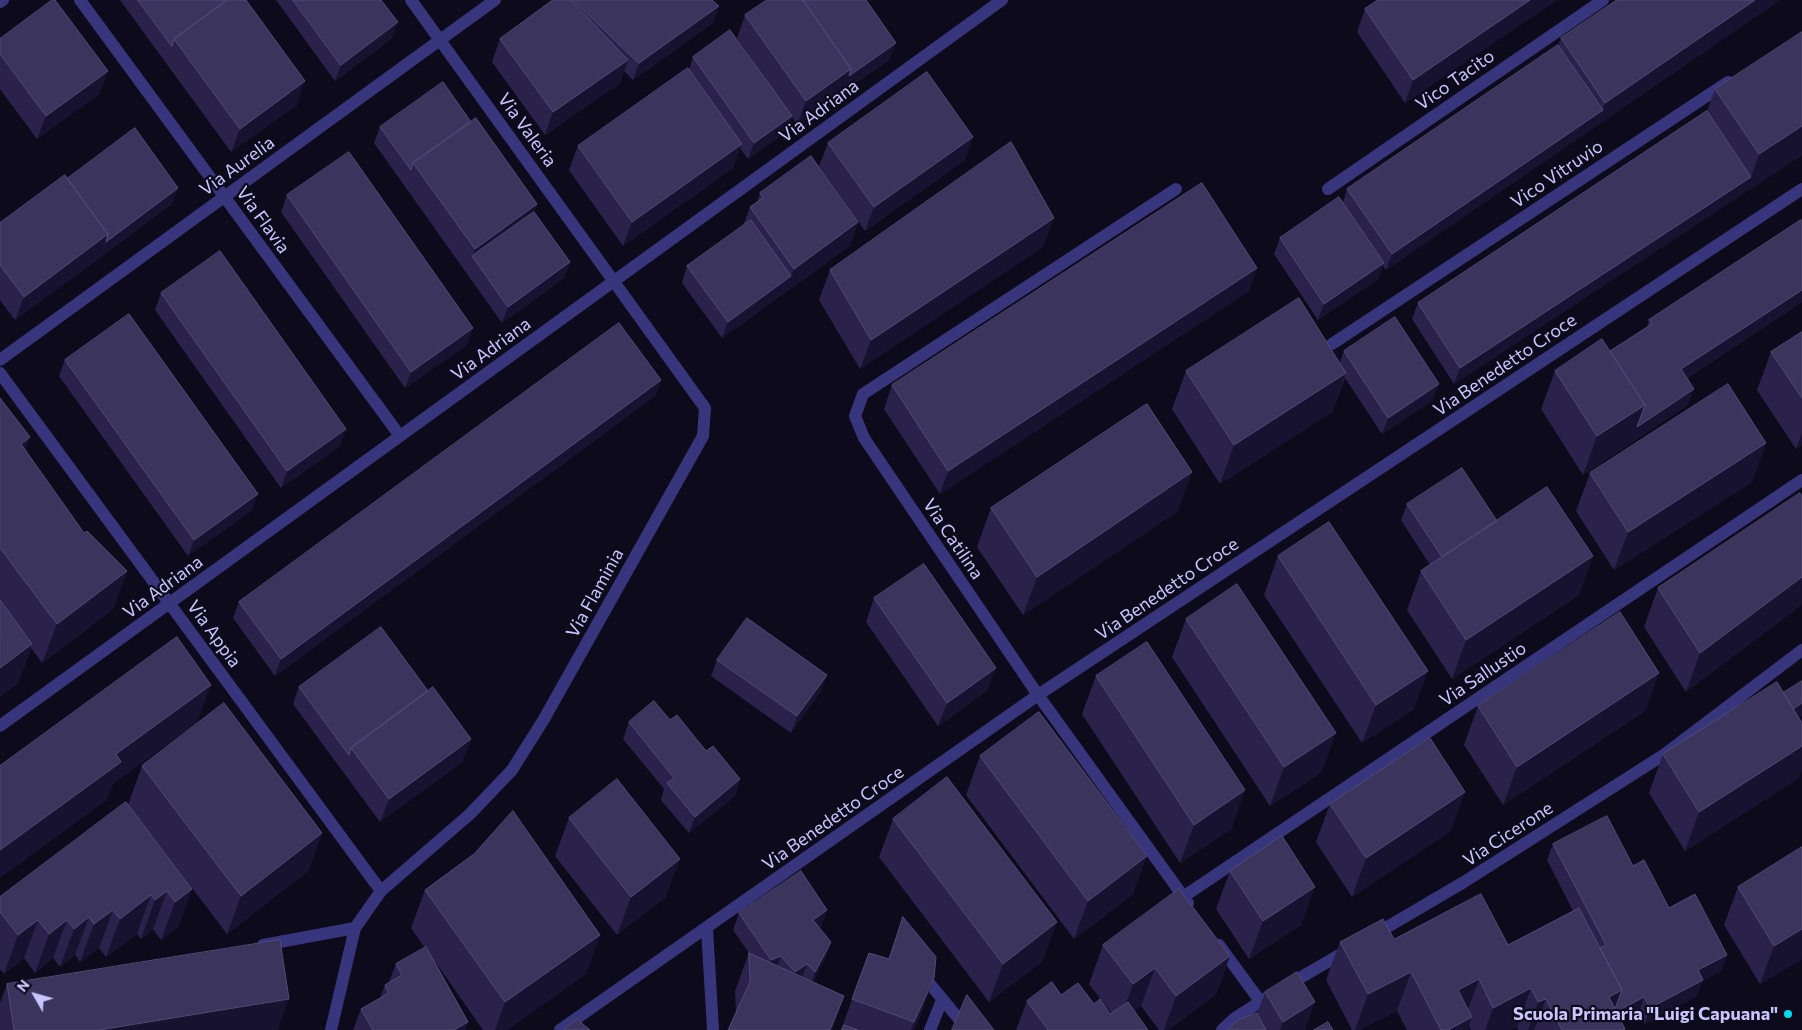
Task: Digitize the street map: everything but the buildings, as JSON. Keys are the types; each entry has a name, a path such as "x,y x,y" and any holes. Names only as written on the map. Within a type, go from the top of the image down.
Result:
{"street":[{"name":"Via Flavia","path":"80,0 400,436"},
{"name":"Via Valeria","path":"411,0 614,281"},
{"name":"Via Aurelia","path":"0,360 495,0"},
{"name":"Via Adriana","path":"0,726 1002,0"},
{"name":"Vico Tacito","path":"1328,189 1603,0"},
{"name":"Vico Vitruvio","path":"1332,344 1736,76"},
{"name":"Via Catilina","path":"1176,189 863,394 855,416 864,438 1038,695 1195,913"},
{"name":"Via Benedetto Croce","path":"560,1030 1038,695 1802,189"},
{"name":"Via Flaminia","path":"381,891 470,814 512,770 544,718 704,436 705,408 614,281"},
{"name":"Via Appia","path":"0,373 381,891"},
{"name":"Via Sallustio","path":"1183,897 1802,480"},
{"name":"Via Cicerone","path":"1222,1030 1235,1018 1260,1001 1464,882 1665,754 1802,650"},
{"path":"331,1030 355,928 381,891"},
{"path":"249,947 355,928"},
{"path":"707,928 713,1030"},
{"path":"1213,937 1260,1001"},
{"path":"912,961 968,1030"},
{"path":"930,1030 942,1000"}],"place":[{"name":"Scuola Primaria \"Luigi Capuana\"","path":"1788,1014"}]}
